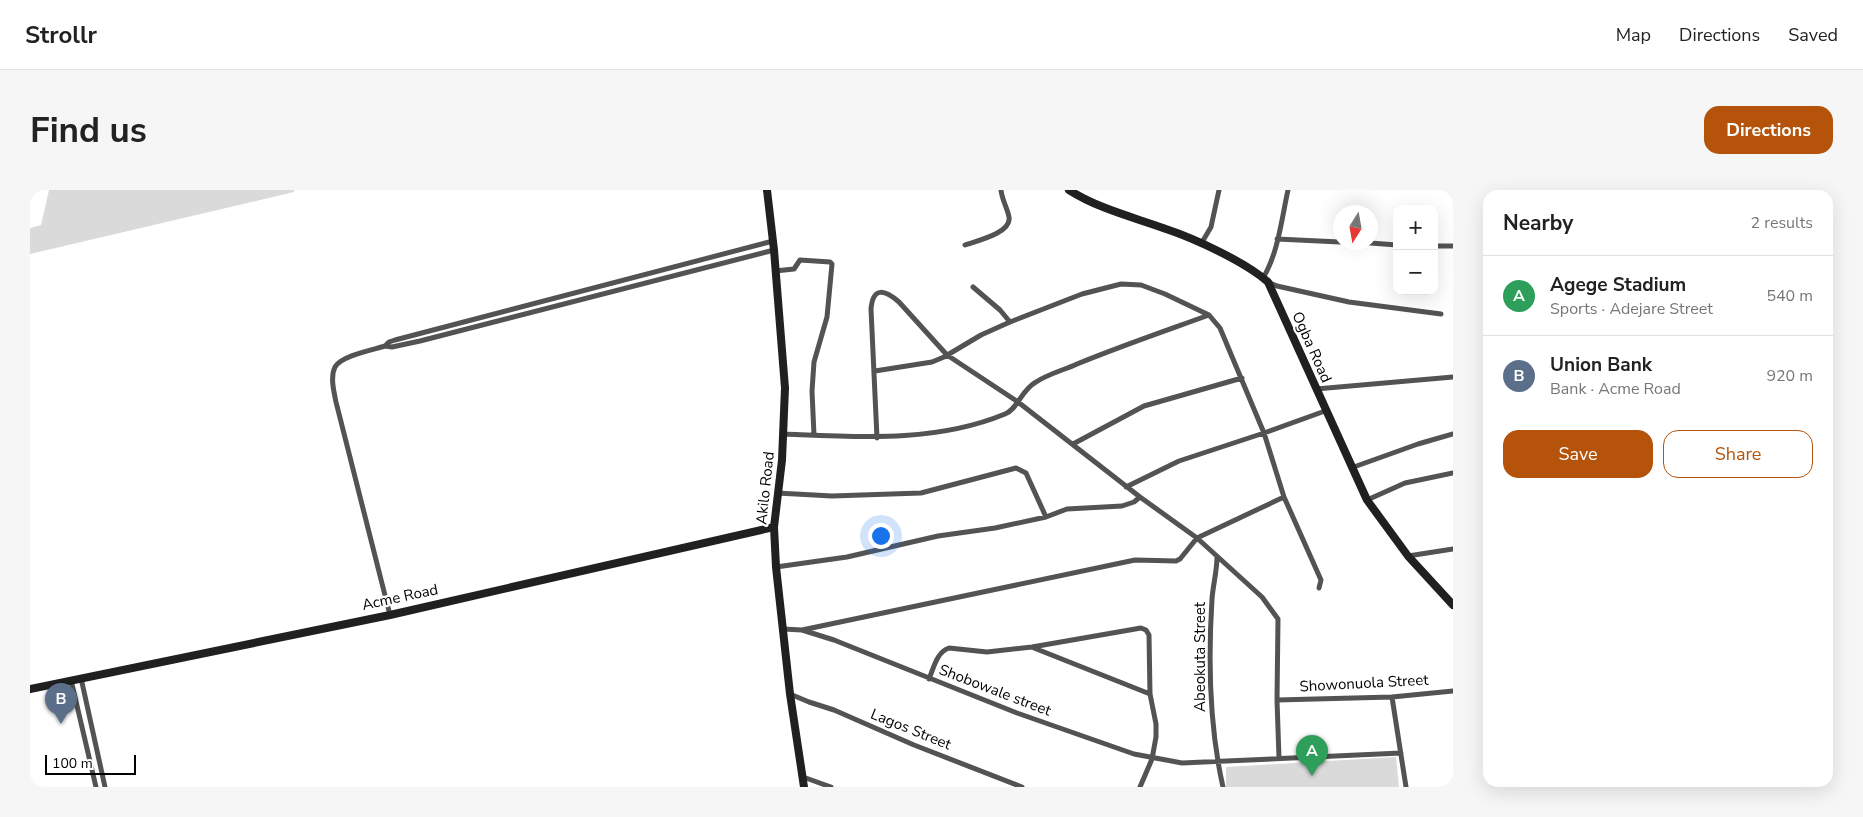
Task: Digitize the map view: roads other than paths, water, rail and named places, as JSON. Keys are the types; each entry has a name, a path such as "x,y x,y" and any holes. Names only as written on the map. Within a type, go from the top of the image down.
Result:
{"street":[{"name":"Akilo Road","path":"768,190 785,388 782,460 774,527 776,568 790,694 804,787"},
{"path":"965,244 1001,231 1008,224 1009,217 1001,190"},
{"path":"1069,190 1108,210 1169,230 1200,244 1239,263 1277,286 1349,302 1441,314"},
{"path":"1200,244 1211,227 1219,190"},
{"path":"1266,280 1288,190"},
{"path":"1277,238 1333,242"},
{"path":"1378,243 1393,244"},
{"path":"390,615 333,387 335,366 342,360 384,346 389,342 418,334 773,246"},
{"path":"384,346 392,347 420,341 773,246"},
{"path":"1438,246 1453,246"},
{"path":"775,271 794,269 798,262 803,260 830,262 832,264 827,317 814,362 812,391 814,435"},
{"name":"Ogba Road","path":"1266,280 1366,500 1408,556 1453,605"},
{"path":"875,371 932,362 947,355 968,341 1010,322 1082,294 1128,284 1141,285 1165,294 1209,315 1220,328 1242,378 1264,433 1284,497 1321,580 1320,588"},
{"path":"973,287 1000,310 1010,322"},
{"path":"878,438 871,309 872,298 878,292 890,294 899,302 947,355 1018,402 1126,487 1197,538 1262,597 1278,619 1276,700 1279,758"},
{"path":"494,314 496,321"},
{"path":"784,434 878,438 954,430 1005,414 1018,402 1024,391 1037,381 1119,347 1209,315"},
{"path":"418,334 420,341"},
{"path":"1316,389 1453,377"},
{"path":"1073,444 1144,406 1242,378"},
{"path":"1126,487 1179,461 1325,411"},
{"path":"1351,468 1418,444 1453,434"},
{"path":"778,493 832,496 921,493 1016,468 1026,473 1046,517"},
{"path":"1366,500 1405,484 1453,472"},
{"path":"776,568 847,557 938,536 995,528 1046,517 1067,509 1122,506 1134,502 1140,497"},
{"path":"783,628 802,630 1135,560 1176,561 1197,538 1284,497"},
{"name":"Acme Road","path":"30,689 390,615 774,527"},
{"path":"1408,556 1453,549"},
{"name":"Abeokuta Street","path":"1217,557 1212,599 1210,686 1217,760 1223,787"},
{"path":"929,679 939,654 944,649 987,652 1032,647 1141,628 1146,630 1149,635 1150,694 1156,724 1152,758 1140,787"},
{"name":"Shobowale street","path":"802,630 834,640 1017,713 1134,754 1152,758 1182,763 1401,753"},
{"path":"1032,647 1150,694"},
{"path":"81,678 105,787"},
{"path":"71,680 96,787"},
{"name":"Showonuola Street","path":"1276,700 1392,697 1453,691"},
{"name":"Lagos Street","path":"790,694 834,710 914,745 1022,787"},
{"path":"1392,697 1406,787"},
{"path":"90,758 98,755"},
{"path":"803,778 831,787"}],"place":[{"name":"Union Bank","path":"61,724"},
{"name":"Agege Stadium","path":"1312,776"}]}
